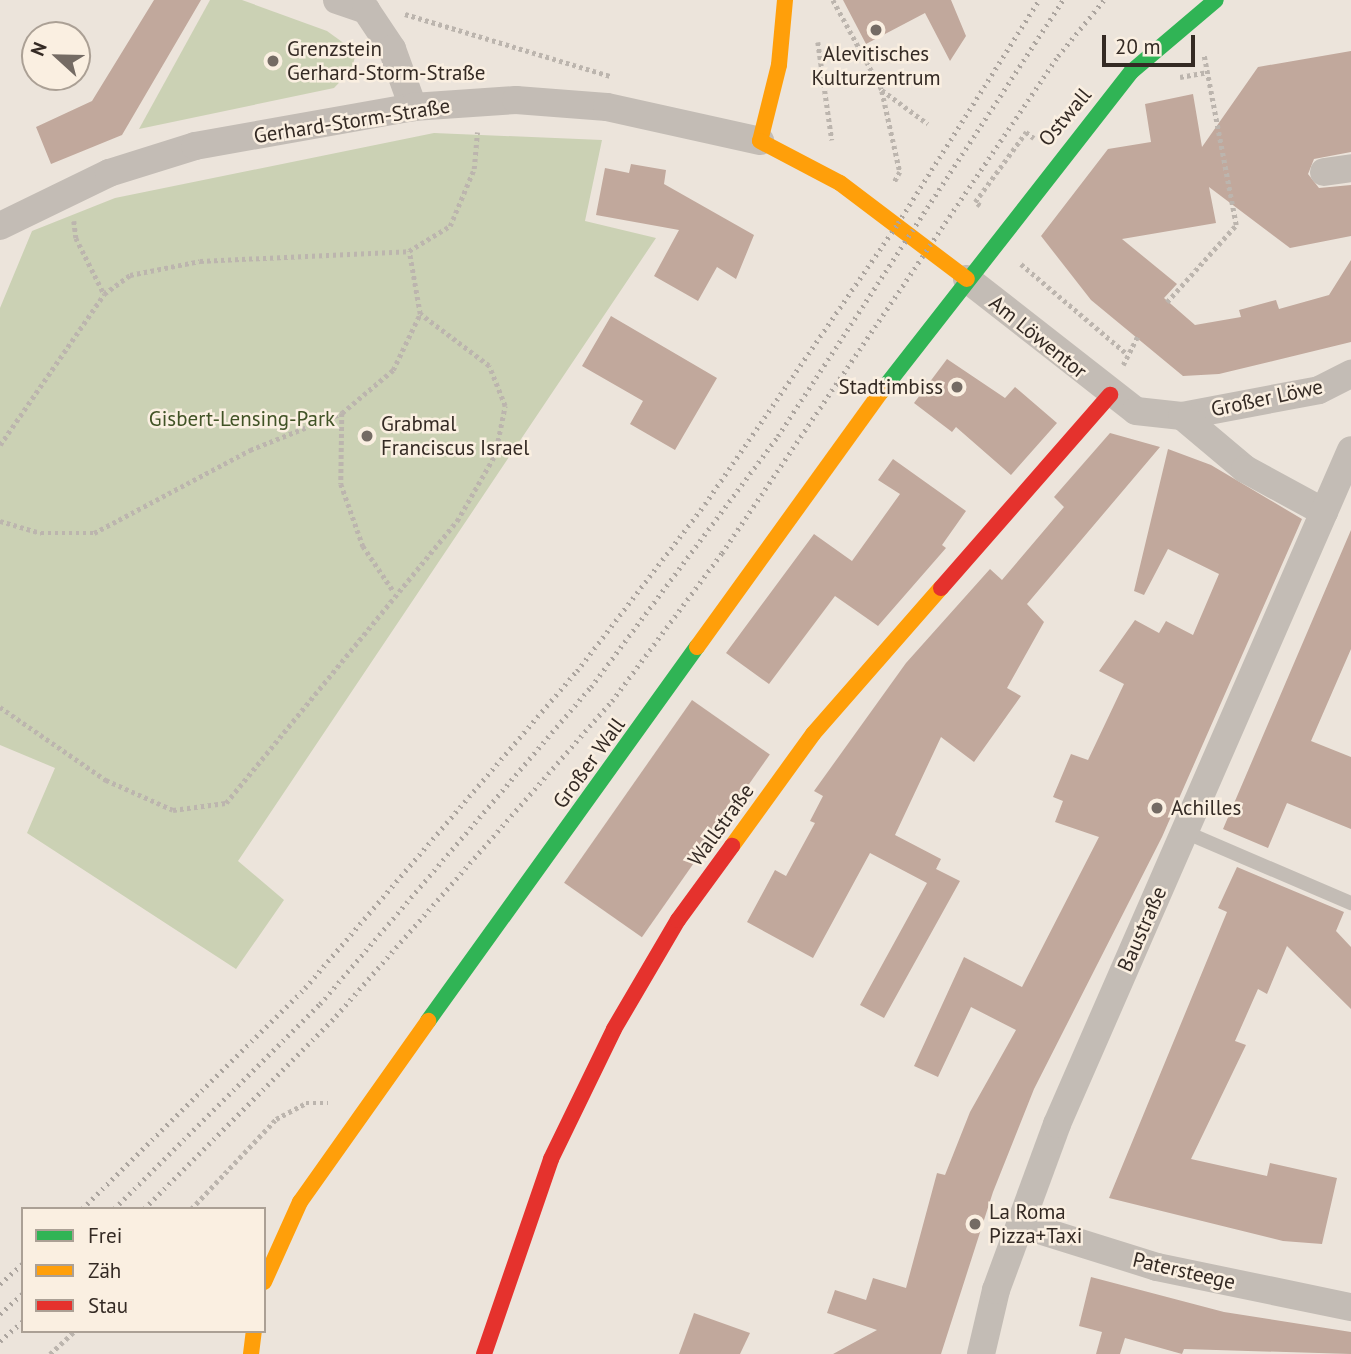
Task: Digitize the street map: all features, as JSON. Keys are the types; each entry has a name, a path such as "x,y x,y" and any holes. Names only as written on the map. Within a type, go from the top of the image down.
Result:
{"main road":[{"path":"760,142 779,65 785,0"},
{"name":"Ostwall","path":"967,279 1072,139 1131,72 1216,0"},
{"name":"Gerhard-Storm-Straße","path":"760,142 840,183 881,210 967,279"},
{"name":"Großer Wall","path":"266,1278 300,1202 367,1105 967,279"},
{"name":"Wallstraße","path":"484,1354 551,1159 614,1028 678,920 813,734 1110,395"},
{"path":"251,1354 254,1333"}],"street":[{"path":"337,0 366,10 392,49 413,107"},
{"name":"Gerhard-Storm-Straße","path":"0,226 71,190 195,146 413,107 479,103 607,107 760,142"},
{"name":"Am Löwentor","path":"967,279 1110,395"},
{"name":"Großer Löwe","path":"1110,395 1136,411 1182,416 1319,390 1351,374"},
{"name":"Großer Löwe","path":"1182,416 1245,469 1324,512"},
{"path":"1324,512 1351,450"},
{"name":"Baustraße","path":"981,1354 1020,1224 1185,832 1324,512"},
{"name":"Patersteege","path":"1020,1224 1157,1267 1351,1307"}],"lane":[{"path":"1185,832 1351,903"}],"path":[{"path":"833,0 882,90 900,172 881,210"},
{"path":"366,10 425,17 517,51 623,79"},
{"path":"1167,302 1236,225 1196,15"},
{"path":"818,37 840,183"},
{"path":"882,90 928,124"},
{"path":"0,445 104,294 130,275 200,261 409,251 450,226 474,169 479,103"},
{"path":"983,209 975,202 999,167 1026,132 1034,138"},
{"path":"819,135 832,139"},
{"path":"71,190 76,238 104,294"},
{"path":"0,521 41,533 93,533 250,450 342,413 393,370 420,314 409,251"},
{"path":"1020,263 1128,354"},
{"path":"0,707 106,780 173,810 226,803 290,732 342,655 457,521 495,455 505,406 489,366 420,314"},
{"path":"342,413 341,484 363,546 394,592"},
{"path":"193,1207 276,1119 306,1103 367,1105"},
{"path":"50,1354 73,1333"}],"green space":[{"path":"210,0 242,0 327,31 356,52 352,69 334,88 139,129"},
{"name":"Gisbert-Lensing-Park","path":"434,133 602,140 585,221 656,238 238,861 284,900 236,969 27,833 55,768 0,745 0,308 32,231 115,198"}],"building":[{"path":"154,0 201,0 122,135 51,164 36,127 92,101"},
{"path":"843,0 951,0 966,36 950,61 925,13 866,44"},
{"path":"1351,51 1351,152 1314,159 1308,174 1319,188 1351,185 1351,236 1290,248 1209,187 1216,223 1122,239 1177,284 1164,298 1195,325 1241,317 1239,310 1276,300 1279,309 1329,295 1351,260 1351,342 1219,374 1183,376 1091,300 1041,236 1108,149 1151,142 1145,104 1193,94 1202,147 1258,67"},
{"path":"631,164 666,170 664,184 754,235 736,279 717,267 698,301 654,276 679,230 596,215 605,168 629,173"},
{"path":"611,316 717,378 675,450 630,424 643,401 582,366"},
{"path":"947,359 1005,398 1015,387 1057,423 1011,475 956,427 952,432 914,403"},
{"path":"1110,433 1160,447 1027,604 1044,622 1007,688 1021,696 974,762 941,737 895,835 941,859 936,869 960,881 884,1018 860,1005 927,883 870,853 813,958 747,922 775,870 786,876 815,823 810,821 823,796 814,791 906,663 990,569 1002,580 1064,507 1054,497"},
{"path":"1168,449 1211,465 1302,519 1162,837 1034,1089 993,1192 941,1354 833,1354 877,1330 827,1313 835,1290 866,1300 873,1278 906,1288 937,1173 945,1175 970,1112 1016,1030 971,1007 938,1077 914,1066 964,957 1022,987 1099,837 1055,822 1063,801 1053,797 1071,754 1088,760 1124,684 1099,671 1135,620 1159,633 1166,621 1193,635 1219,574 1168,549 1144,595 1134,591"},
{"path":"893,459 966,511 942,545 946,548 878,626 835,596 769,684 726,653 814,534 852,561 900,494 878,480"},
{"path":"1351,530 1351,649 1311,741 1351,757 1351,829 1287,803 1268,848 1223,829"},
{"path":"692,700 770,754 642,937 564,883"},
{"path":"1237,867 1344,912 1336,931 1351,947 1351,1009 1287,946 1267,994 1258,989 1235,1041 1246,1045 1191,1159 1267,1176 1270,1163 1337,1178 1322,1244 1283,1241 1109,1198 1227,912 1218,908"},
{"path":"1091,1277 1224,1312 1351,1332 1351,1354 1184,1349 1182,1354 1125,1338 1120,1354 1096,1354 1102,1332 1079,1326"},
{"path":"694,1313 750,1333 740,1354 679,1354"}],"railway":[{"path":"84,1207 305,988 577,671 705,504 898,223 1039,0"},
{"path":"116,1207 320,1004 591,687 778,436 1063,0"},
{"path":"146,1207 336,1016 612,701 722,553 1058,56 1104,0"},
{"path":"0,1284 21,1265"},
{"path":"0,1314 21,1295"},
{"path":"0,1341 21,1323"}],"traffic: fast":[{"path":"881,392 1131,72 1216,0"},
{"path":"428,1021 697,647"}],"traffic: slow":[{"path":"785,0 779,65 760,141 840,183 967,279"},
{"path":"697,647 881,392"},
{"path":"732,846 813,734 941,588"},
{"path":"266,1278 300,1202 428,1021"},
{"path":"251,1354 254,1333"}],"traffic: jam":[{"path":"941,588 1110,395"},
{"path":"484,1354 551,1159 614,1029 678,920 732,846"}],"place":[{"name":"Alevitisches Kulturzentrum","path":"876,30"},
{"name":"Grenzstein Gerhard-Storm-Straße","path":"273,61"},
{"name":"Stadtimbiss","path":"957,387"},
{"name":"Grabmal Franciscus Israel","path":"367,436"},
{"name":"Achilles","path":"1157,808"},
{"name":"La Roma Pizza+Taxi","path":"975,1224"}]}
